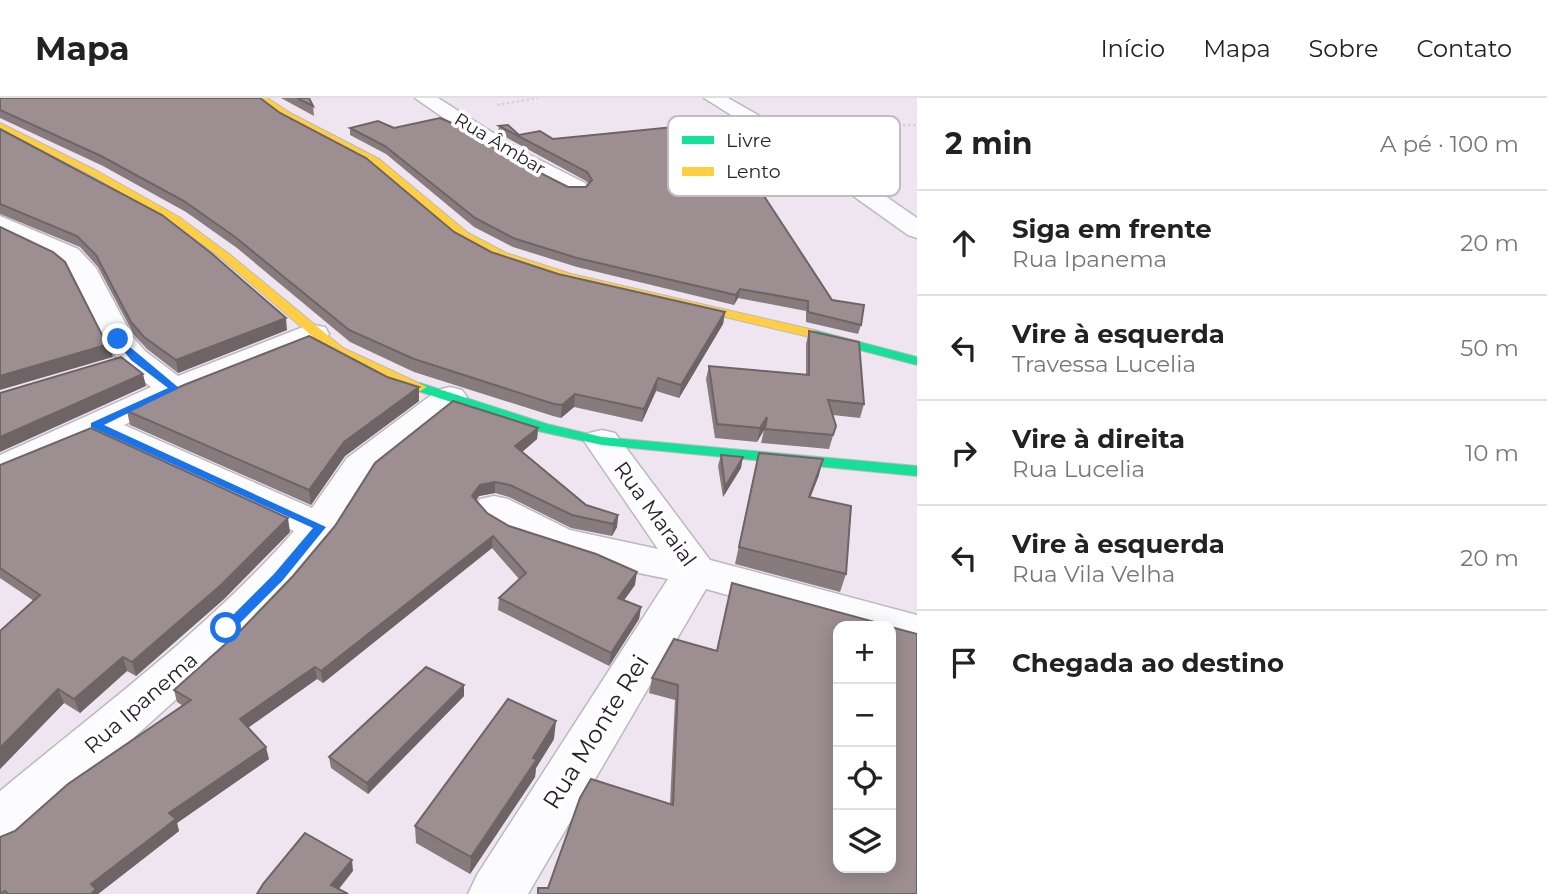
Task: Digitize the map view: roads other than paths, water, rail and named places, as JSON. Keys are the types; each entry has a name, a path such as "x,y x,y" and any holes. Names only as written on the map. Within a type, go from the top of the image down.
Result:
{"main road":[{"path":"262,98 289,116 376,161 464,235 502,256 568,277 854,343 917,361"},
{"path":"0,126 94,173 175,219 225,256 314,334 338,351 401,381 543,428 602,441 917,471"}],"street":[{"name":"Rua Âmbar","path":"425,98 512,155 577,188"},
{"path":"714,98 746,116"},
{"path":"869,196 917,230"},
{"path":"0,224 68,254 82,268 118,339 134,358 174,388"},
{"path":"0,469 174,388 314,334"},
{"name":"Rua Ipanema","path":"0,824 226,628 278,577 320,527 360,466 450,397"},
{"path":"95,425 320,527"},
{"name":"Rua Maraial","path":"602,441 695,571 917,632"},
{"path":"494,508 536,532 561,542 695,571"},
{"name":"Rua Monte Rei","path":"497,894 695,571"}]}
